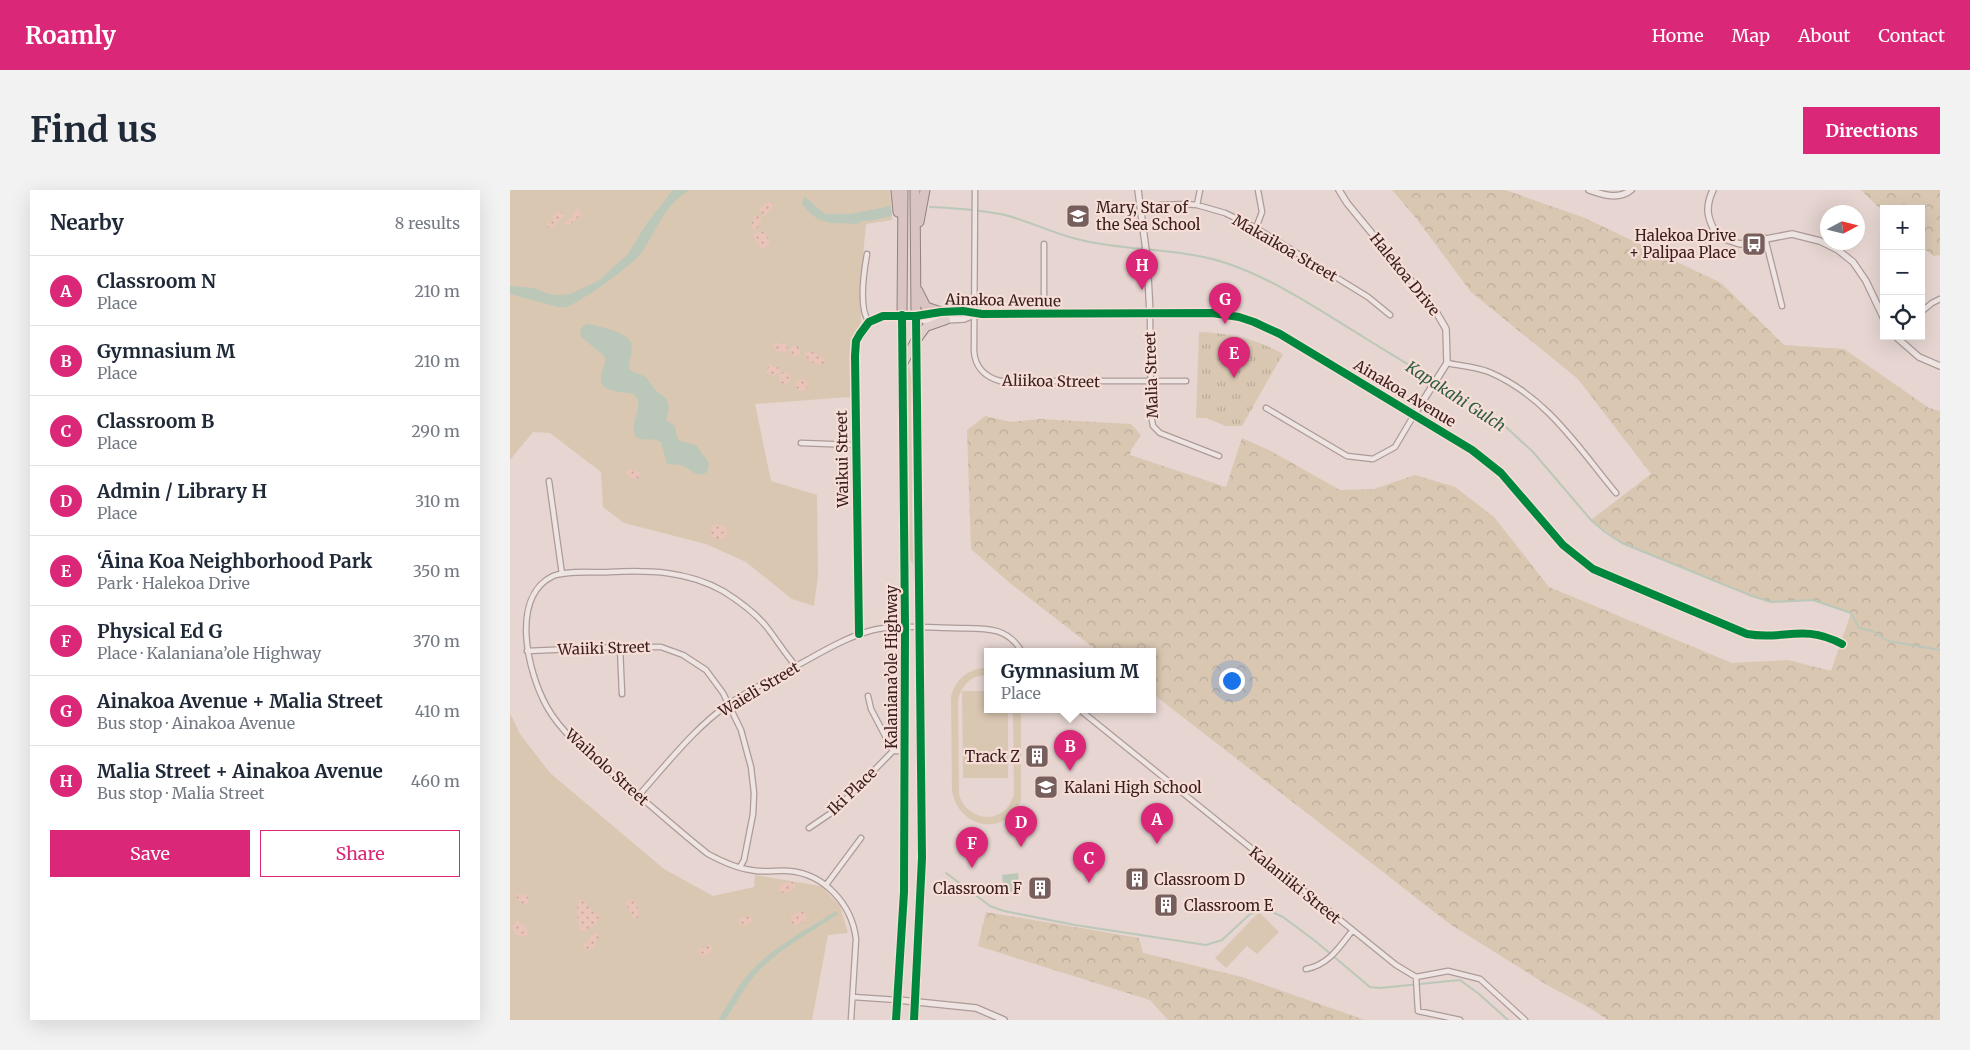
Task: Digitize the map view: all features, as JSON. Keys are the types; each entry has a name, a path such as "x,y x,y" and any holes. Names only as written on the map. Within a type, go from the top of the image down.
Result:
{"highway":[{"path":"896,190 902,264"},
{"path":"902,315 903,190"},
{"path":"915,190 916,316"},
{"path":"916,242 925,190"},
{"path":"902,366 916,340 926,327 944,316 924,305 916,281"},
{"name":"Kalaniana’ole Highway","path":"896,1020 904,892 905,627 902,315"},
{"name":"Kalaniana’ole Highway","path":"914,1020 922,858 916,316"}],"street":[{"name":"Aliikoa Street","path":"975,190 974,355 982,372 993,379 1009,382 1186,381"},
{"name":"Malia Street","path":"1138,190 1147,258 1150,314 1151,420 1154,429 1160,433 1219,456"},
{"path":"1197,205 1200,190"},
{"path":"1256,228 1262,212 1258,190"},
{"name":"Halekoa Drive","path":"1339,190 1347,203 1435,310 1446,329 1447,363"},
{"path":"1589,190 1605,196 1626,195 1631,190"},
{"path":"1713,190 1708,200 1708,220 1718,237 1740,244 1792,234 1820,241 1838,250 1853,262 1866,281 1880,311"},
{"name":"Makaikoa Street","path":"1140,208 1172,204 1197,205 1226,213 1256,228 1368,296 1384,312 1390,315"},
{"path":"1765,238 1782,306"},
{"path":"1044,244 1044,314"},
{"path":"867,254 864,312 869,322 883,316 902,315"},
{"path":"1925,309 1940,299"},
{"name":"Ainakoa Avenue","path":"916,316 925,322 963,311 974,314 1212,313 1239,317 1254,322 1280,334 1492,464 1563,546 1599,572 1747,634 1766,635 1806,632 1825,636 1842,644"},
{"name":"Ainakoa Avenue","path":"902,315 944,316 964,319 974,314"},
{"name":"Waikui Street","path":"859,634 855,348 860,334 869,322"},
{"path":"1900,340 1919,357 1940,366"},
{"path":"1266,408 1347,456 1373,458 1395,447 1447,363 1487,371 1519,387 1546,409 1616,493"},
{"path":"801,443 856,445"},
{"path":"550,481 562,574"},
{"name":"Waiholo Street","path":"796,666 759,618 723,591 701,581 660,571 554,575 538,586 525,606 523,620 527,651 538,688 554,716 574,741 708,854 724,863 740,868 790,871 802,874 826,885 841,900 854,929 856,951 851,1020"},
{"path":"905,627 980,628 999,631 1016,642 1020,648"},
{"name":"Waieli Street","path":"639,796 696,731 728,704 859,634 875,630 905,627"},
{"path":"620,647 622,694"},
{"name":"Waiiki Street","path":"527,651 661,647 682,655 706,670 722,693 745,741 751,768 754,793 753,814 744,860 740,868"},
{"path":"868,696 871,709 893,751 904,751"},
{"name":"Kalaniiki Street","path":"1084,713 1352,931 1396,965 1416,977"},
{"name":"Iki Place","path":"809,828 834,811 893,751"},
{"path":"826,885 861,838"},
{"path":"1306,969 1326,962 1352,931"},
{"path":"1460,1020 1418,1011 1416,977 1448,971 1480,979 1524,1020"},
{"path":"853,997 976,1008 1004,1020"}],"green space":[{"path":"510,190 890,190 892,220 866,224 861,278 861,322 851,344 850,397 755,404 771,481 817,495 818,575 814,606 792,599 746,562 706,544 624,523 603,507 601,472 550,433 533,432 510,460"},
{"path":"1392,190 1505,190 1585,218 1721,283 1784,345 1844,349 1929,408 1940,411 1940,1020 1608,1020 1547,985 1450,924 1156,696 1156,648 1094,648 1011,584 971,549 967,430 985,416 1011,422 1040,419 1131,424 1141,435 1131,450 1130,455 1226,487 1242,438 1271,451 1340,490 1374,489 1415,475 1455,487 1494,517 1549,587 1732,663 1788,660 1831,671 1851,613 1813,600 1771,602 1752,596 1622,543 1591,520 1651,474 1578,379 1471,292 1416,218"},
{"path":"1861,190 1940,190 1940,255 1934,256 1925,250 1925,205 1880,205 1880,209"},
{"path":"1199,332 1243,338 1263,344 1283,354 1242,426 1226,426 1206,418 1196,418"},
{"path":"909,364 911,378 913,564 909,558 908,527 906,410"},
{"path":"984,668 984,675 968,682 958,700 959,794 966,807 978,815 985,817 1000,814 1010,804 1014,795 1013,713 1021,713 1021,800 1014,812 1005,820 994,824 983,824 963,813 956,803 952,790 951,696 962,677 976,669"},
{"path":"962,691 984,691 984,713 1008,713 1008,778 963,778"},
{"path":"510,713 520,734 550,773 664,869 713,896 754,887 755,875 821,886 840,906 848,933 828,935 812,1020 510,1020"},
{"path":"986,912 1139,938 1143,953 1242,977 1365,1020 1168,1020 1150,1000 978,946"},
{"path":"1259,912 1279,932 1257,954 1247,946 1226,968 1215,958"}],"sand":[{"path":"768,202 773,203 773,206 763,216 759,209"},
{"path":"575,209 578,209 582,214 571,224 566,225 565,221 571,219"},
{"path":"559,211 564,214 564,218 548,228 546,224 553,220 554,214"},
{"path":"754,216 762,218 757,229 751,226"},
{"path":"763,230 770,242 767,247 762,248 756,242 753,235"},
{"path":"785,343 788,348 786,352 776,351 773,347 774,344"},
{"path":"795,345 801,351 795,357 789,351"},
{"path":"810,351 824,357 824,365 813,363 806,357 805,353"},
{"path":"770,365 779,368 780,373 773,376 767,373 767,368"},
{"path":"785,372 791,378 785,384 779,378"},
{"path":"800,379 804,379 808,385 804,391 800,391 796,387 796,383"},
{"path":"629,469 639,472 641,475 639,478 633,478 628,475 626,472"},
{"path":"713,523 726,527 726,538 715,539 710,535"},
{"path":"792,881 795,886 792,891 782,893 779,890 780,885"},
{"path":"518,894 526,895 529,899 528,904 524,905 519,901 516,896"},
{"path":"581,898 600,917 598,922 584,932 580,928 577,910"},
{"path":"631,899 635,902 638,909 639,917 637,918 633,918 626,905 627,900"},
{"path":"803,911 807,915 805,921 791,925 792,915"},
{"path":"747,915 752,917 752,922 743,926 739,925 738,918 743,918"},
{"path":"517,921 525,926 527,936 520,937 514,933 512,926"},
{"path":"595,933 598,934 599,938 594,948 585,951 583,944 588,942"},
{"path":"708,944 712,946 712,951 700,956 699,949 705,948"}],"shaded area":[{"path":"673,190 690,190 674,202 636,259 582,299 566,307 558,307 510,294 510,286 534,288 549,294 570,294 598,281 628,254 647,223"},
{"path":"804,196 825,214 850,214 891,206 892,216 862,221 857,224 826,222 815,217 802,204"},
{"path":"586,324 611,330 629,339 632,346 629,363 630,370 646,377 655,390 666,398 669,407 666,420 675,426 680,441 696,445 709,463 707,472 699,475 684,466 667,464 661,442 636,437 634,425 638,409 637,399 634,394 613,391 604,387 601,375 605,358 581,337 580,329"},
{"path":"1018,873 1020,892 1004,894 1002,875"},
{"path":"836,911 838,914 794,942 764,966 747,986 725,1020 718,1020 743,981 762,960"}],"waterway":[{"name":"Kapakahi Gulch","path":"930,207 1005,215 1077,239 1114,246 1189,254 1226,263 1245,270 1315,307 1506,427 1533,452 1591,520 1622,543 1752,596 1771,602 1813,600 1851,613 1859,628 1872,631 1888,641 1940,650"},
{"path":"946,873 990,906 1004,911 1075,925 1206,945 1222,940 1250,914 1268,910 1283,917 1314,940 1370,987 1380,988 1460,980 1508,1020"}],"cycle path":[{"path":"859,634 855,356 856,341 869,322 883,316 916,316 963,311 982,314 1212,313 1239,317 1280,334 1472,450 1501,473 1563,545 1593,569 1747,634 1772,636 1804,633 1828,638 1842,644"},
{"path":"896,1020 904,892 905,627 902,315"},
{"path":"914,1020 922,858 916,316"}],"place":[{"name":"Mary, Star of the Sea School","path":"1078,216"},
{"name":"Halekoa Drive + Palipaa Place","path":"1754,244"},
{"name":"Malia Street + Ainakoa Avenue","path":"1142,290"},
{"name":"Ainakoa Avenue + Malia Street","path":"1225,324"},
{"name":"‘Āina Koa Neighborhood Park","path":"1234,378"},
{"name":"Track Z","path":"1037,756"},
{"name":"Gymnasium M","path":"1070,771"},
{"name":"Kalani High School","path":"1046,787"},
{"name":"Classroom N","path":"1157,844"},
{"name":"Admin / Library H","path":"1021,847"},
{"name":"Physical Ed G","path":"972,868"},
{"name":"Classroom D","path":"1137,879"},
{"name":"Classroom B","path":"1089,883"},
{"name":"Classroom F","path":"1040,888"},
{"name":"Classroom E","path":"1166,905"}]}
